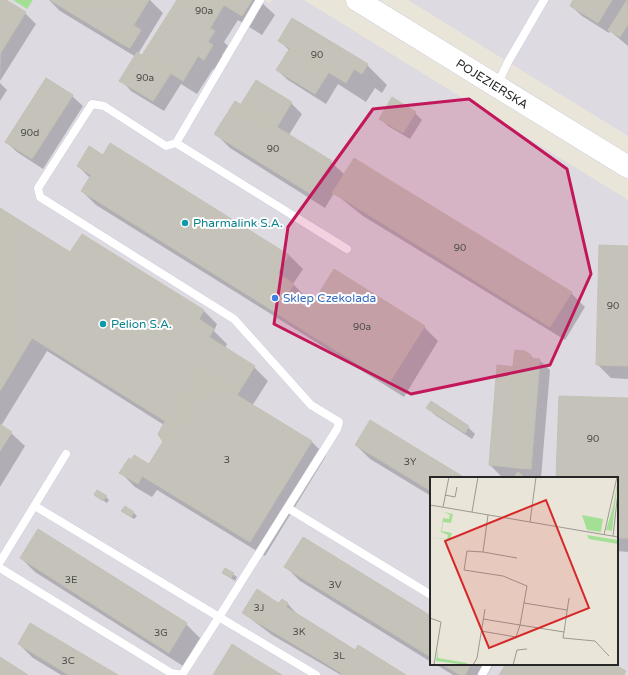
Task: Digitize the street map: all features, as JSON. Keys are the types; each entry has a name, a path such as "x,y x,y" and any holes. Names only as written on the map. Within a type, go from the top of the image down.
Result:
{"street":[{"name":"POJEZIERSKA","path":"357,0 628,167"}],"lane":[{"path":"0,568 171,673 182,675 337,429 339,422 311,405 234,319 40,197 38,188 92,104 104,106 166,146 176,143 260,0"},
{"path":"496,86 508,62 544,0"},
{"path":"176,143 347,249"},
{"path":"0,562 66,454"},
{"path":"35,506 316,675"},
{"path":"288,508 430,595"},
{"path":"482,675 487,665"}],"highlighted area":[{"path":"469,99 567,169 591,274 550,365 411,394 274,324 288,227 373,109"}],"shaded area":[{"path":"0,0 13,0 27,9 33,0 264,0 270,3 272,0 304,0 628,200 628,675 0,675"},
{"path":"408,0 628,0 628,136 508,62"}],"green space":[{"path":"13,0 33,0 27,9"}],"building":[{"path":"0,0 6,0 26,12 0,54"},
{"path":"50,0 149,0 122,44"},
{"path":"177,0 216,0 224,5 210,28 215,31 208,42 213,45 204,60 198,56 183,81 142,55"},
{"path":"216,0 252,0 242,16"},
{"path":"573,0 612,0 598,23 570,6"},
{"path":"627,0 628,24 620,37 608,30"},
{"path":"292,18 368,64 362,74 354,69 346,83 278,41"},
{"path":"133,25 141,30 130,48 122,44"},
{"path":"290,48 329,72 315,94 276,70"},
{"path":"137,52 171,73 153,101 119,81"},
{"path":"46,78 73,95 32,159 5,142"},
{"path":"256,80 292,102 277,127 241,104"},
{"path":"392,97 416,112 403,133 379,119"},
{"path":"235,101 332,161 311,194 214,134"},
{"name":"Pharmalink S.A.","path":"110,143 289,255 259,302 81,191 91,175 77,166 89,146 103,155"},
{"path":"354,158 370,168 348,202 332,193"},
{"path":"370,168 572,292 550,327 348,202"},
{"name":"Pelion S.A.","path":"0,208 70,252 82,234 204,310 199,319 214,329 209,337 255,366 237,395 204,375 163,442 158,434 165,421 32,338 0,391"},
{"path":"599,245 628,246 628,366 596,365"},
{"path":"334,269 425,326 389,383 298,327"},
{"path":"278,273 294,284 287,295 309,309 298,327 259,302"},
{"path":"515,350 525,351 531,355 530,358 514,357"},
{"path":"514,357 540,359 531,469 517,468 526,368 513,366"},
{"path":"497,365 526,368 517,468 489,465"},
{"path":"204,375 312,441 250,542 142,476 138,484 119,473 129,458 131,460 134,455 149,464"},
{"path":"559,396 628,398 628,538 618,538 618,477 556,477"},
{"path":"431,401 469,426 465,433 426,408"},
{"path":"370,420 463,477 430,477 430,490 355,445"},
{"path":"0,424 12,432 0,451"},
{"path":"518,472 524,477 514,477"},
{"path":"97,490 107,496 103,501 94,495"},
{"path":"125,506 134,512 131,517 121,511"},
{"path":"38,529 187,623 169,653 20,558"},
{"path":"303,537 430,615 430,656 284,567"},
{"path":"225,568 234,573 231,578 222,573"},
{"path":"257,589 275,601 260,624 242,613"},
{"path":"282,599 288,603 286,607 336,638 322,661 260,624 275,601 279,603"},
{"path":"30,623 118,675 69,675 18,644"},
{"path":"336,638 355,650 341,673 322,661"},
{"path":"232,644 252,657 241,675 213,675"},
{"path":"358,645 406,675 340,675"},
{"path":"0,657 28,675 0,675"},
{"path":"252,657 282,675 241,675"},
{"path":"444,665 470,665 465,675 460,675"},
{"path":"505,665 615,665 626,671 624,675 499,675"}],"place":[{"name":"Pharmalink S.A.","path":"185,223"},
{"name":"Sklep Czekolada","path":"275,298"},
{"name":"Pelion S.A.","path":"103,324"}]}
